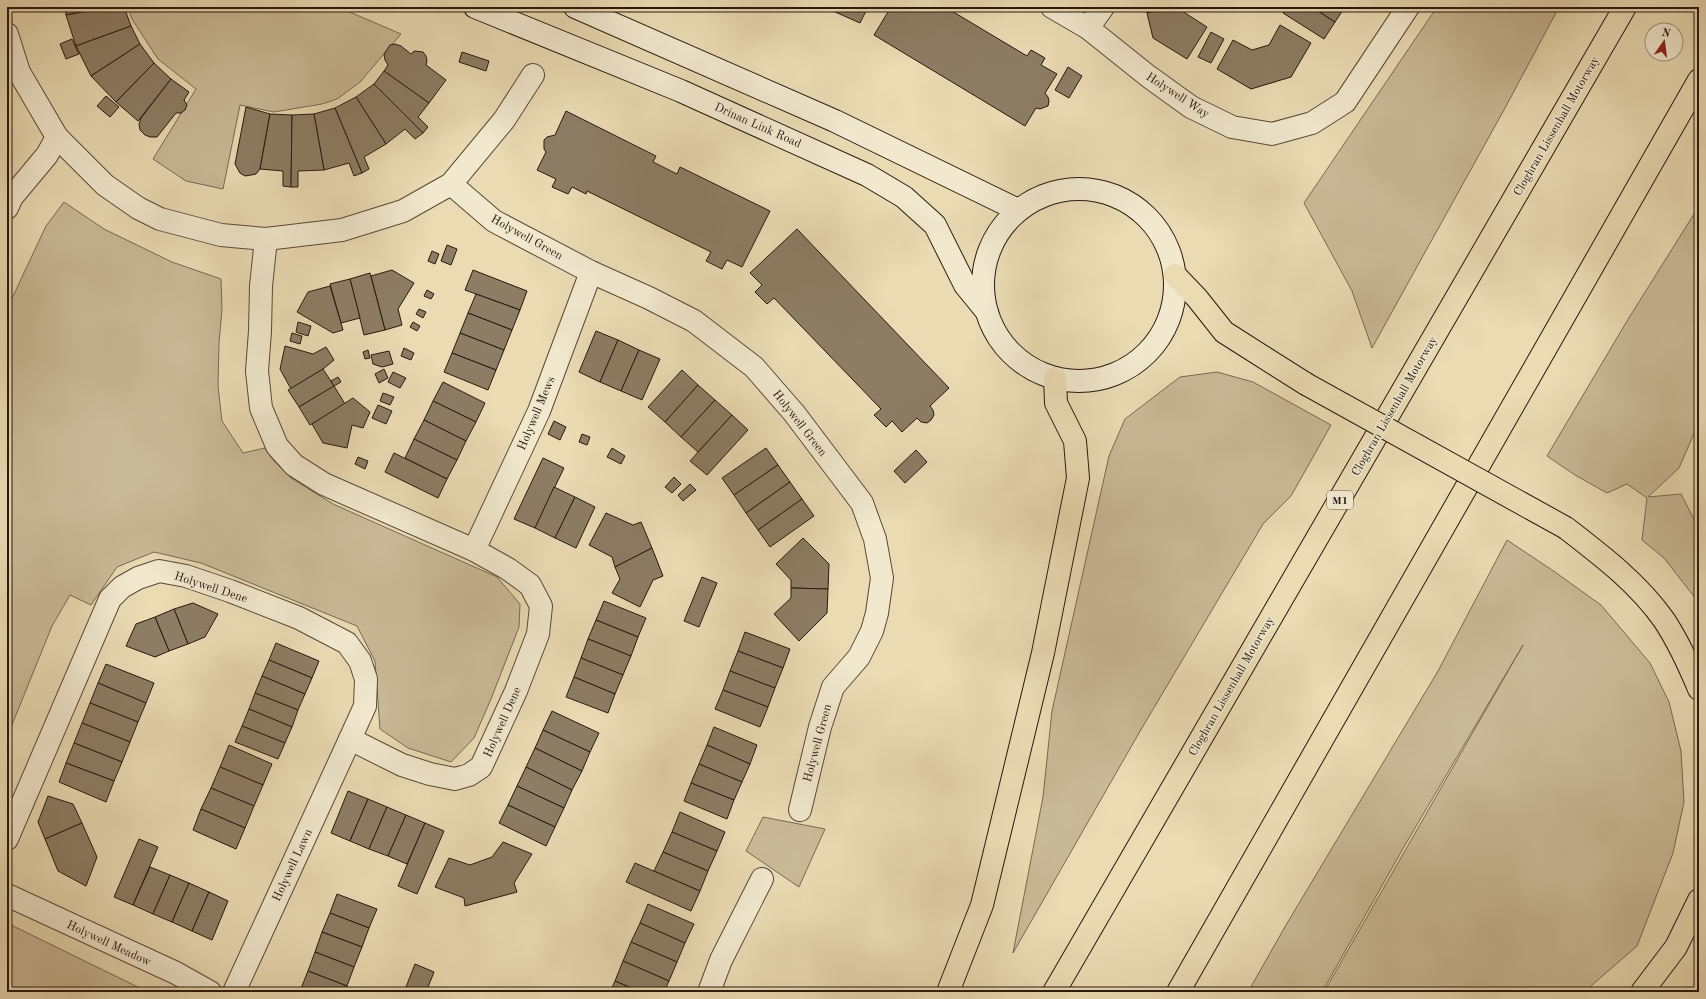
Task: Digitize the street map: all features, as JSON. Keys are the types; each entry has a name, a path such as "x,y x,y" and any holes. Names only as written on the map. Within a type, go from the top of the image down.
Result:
{"highway":[{"name":"Cloghran Lissenhall Motorway","path":"1054,992 1625,7"},
{"path":"1178,992 1699,80"},
{"path":"1174,275 1197,298 1224,332 1306,384 1566,528 1610,562 1648,600 1664,621 1689,666 1699,689"},
{"path":"948,992 982,905 1044,653 1078,478 1074,441 1056,402 1055,378"},
{"path":"1642,992 1676,947 1699,900"}],"street":[{"name":"Drinan Link Road","path":"475,7 681,91 867,175 904,197 935,225 965,285 986,312"},
{"path":"575,7 835,121 1018,210"},
{"name":"Holywell Way","path":"1052,7 1088,28 1148,76 1191,106 1232,127 1272,134 1312,124 1345,102 1408,7"},
{"path":"1088,28 1103,7"},
{"path":"7,34 19,72 57,137 105,185 138,208 160,219 221,235 266,239 342,230 403,211 451,184 504,120 533,75"},
{"path":"7,208 12,197 47,155 57,137"},
{"name":"Holywell Green","path":"451,184 494,221 590,272 649,298 694,321 754,367 794,413 862,503 875,540 882,578 877,613 872,631 859,657 833,687 820,727 800,810"},
{"path":"1072,189 1101,192 1128,203 1151,222 1167,246 1174,275 1174,298 1168,320 1157,341 1142,358 1123,371 1101,378 1078,381 1055,378 1036,371 1020,361 1005,347 994,331 986,312 982,284 987,257 999,231 1018,210 1043,196 1072,189"},
{"name":"Holywell Dene","path":"7,839 110,599 122,587 138,578 159,571 186,576 230,591 298,618 347,643 360,661 366,679 365,706 350,739 402,765 430,774 455,779 469,775 481,767 516,691 538,634 541,606 530,585 508,569 474,550 324,484 294,465 277,446 261,408 257,371 261,286 266,239"},
{"name":"Holywell Mews","path":"474,550 539,411 590,272"},
{"name":"Holywell Lawn","path":"234,992 350,739"},
{"path":"709,992 721,960 762,879"},
{"name":"Holywell Meadow","path":"7,895 176,973 210,992"}],"shaded area":[{"path":"128,7 338,7 401,34 360,82 337,99 322,104 274,112 240,105 223,189 186,181 153,159 196,89 158,59 132,19"},
{"path":"1437,7 1559,7 1505,108 1372,348 1352,291 1304,203"},
{"path":"64,202 104,229 172,262 221,279 222,309 219,343 218,386 222,421 243,453 265,448 274,461 291,478 333,504 497,577 520,604 519,627 474,738 451,762 408,748 380,729 375,661 357,626 201,563 154,552 117,567 91,605 70,595 52,626 7,737 7,309 46,226"},
{"path":"1699,206 1699,422 1679,468 1648,497 1681,494 1699,529 1699,603 1664,558 1642,540 1647,498 1627,484 1607,493 1575,475 1547,456 1627,321"},
{"path":"1217,372 1253,382 1331,425 1291,496 1263,524 1139,733 1013,953 1043,797 1052,711 1109,456 1125,419 1180,377"},
{"path":"1507,540 1601,605 1650,663 1669,702 1681,751 1684,802 1673,853 1637,946 1584,992 1324,992 1523,645 1405,845 1322,992 1248,992 1286,925 1438,671"},
{"path":"763,817 825,829 799,887 746,851"},
{"path":"7,923 148,992 7,992"}],"building":[{"path":"65,7 110,7 66,15"},
{"path":"110,7 124,7 131,26 76,46 66,15"},
{"path":"824,7 868,7 860,23"},
{"path":"891,7 945,7 1027,56 1031,50 1045,58 1041,65 1057,74 1045,93 1049,101 1048,106 1040,109 1036,108 1025,126 874,35"},
{"path":"1145,7 1174,7 1147,13"},
{"path":"1174,7 1184,7 1185,13 1207,27 1187,59 1153,38 1147,13"},
{"path":"1288,7 1312,7 1335,22 1324,39 1283,13"},
{"path":"1312,7 1345,7 1335,22"},
{"path":"1280,25 1311,43 1291,77 1251,89 1217,69 1233,40 1252,50 1269,45"},
{"path":"131,26 140,44 91,76 76,46"},
{"path":"1211,32 1224,39 1211,63 1198,57"},
{"path":"72,39 79,54 66,59 60,44"},
{"path":"140,44 154,63 116,102 91,76"},
{"path":"395,44 401,46 411,54 414,51 423,52 426,56 426,65 446,80 429,103 384,71 388,65 384,54 390,45"},
{"path":"462,52 489,61 486,71 459,62"},
{"path":"154,63 171,79 138,121 116,102"},
{"path":"1068,67 1082,76 1069,98 1055,90"},
{"path":"384,71 429,103 418,117 428,127 423,133 374,84"},
{"path":"171,79 189,92 184,100 187,105 185,110 181,113 176,113 157,137 145,135 140,130 139,124 141,118"},
{"path":"374,84 423,133 415,139 405,129 386,144 356,97"},
{"path":"106,96 119,107 110,117 97,106"},
{"path":"356,97 386,144 364,157 369,169 362,173 335,108"},
{"path":"246,107 270,114 260,169 256,174 245,176 240,173 235,164"},
{"path":"335,108 362,173 354,176 349,163 324,170 314,114"},
{"path":"566,111 656,156 653,162 677,174 680,167 770,211 742,267 727,260 722,269 706,261 711,252 587,191 586,194 572,187 568,194 552,187 556,179 537,170 546,152 544,149 544,140 547,137 555,135"},
{"path":"270,114 292,115 291,187 283,186 283,171 260,169"},
{"path":"314,114 324,170 298,171 298,187 291,187 292,115"},
{"path":"797,229 949,388 930,406 934,415 927,423 921,422 917,418 902,432 892,421 886,427 874,415 881,409 774,298 767,304 755,292 762,285 750,273"},
{"path":"447,245 457,249 451,265 441,261"},
{"path":"432,251 439,254 435,264 428,261"},
{"path":"392,270 414,283 398,309 402,325 385,330 371,276"},
{"path":"473,270 527,291 520,310 465,290"},
{"path":"370,273 385,330 364,335 350,279"},
{"path":"350,279 360,318 341,323 330,284"},
{"path":"330,286 343,330 333,333 297,312 308,292"},
{"path":"427,290 434,294 431,299 424,296"},
{"path":"476,294 520,310 512,330 468,313"},
{"path":"419,309 426,312 423,318 416,314"},
{"path":"468,313 512,330 504,350 460,333"},
{"path":"298,322 311,326 308,336 296,332"},
{"path":"413,322 420,326 417,331 410,327"},
{"path":"596,331 618,340 600,382 579,372"},
{"path":"292,333 302,336 300,344 290,341"},
{"path":"460,333 504,350 496,370 452,353"},
{"path":"618,340 639,350 621,391 600,382"},
{"path":"285,346 313,354 326,347 334,360 323,369 291,389 280,369"},
{"path":"404,348 414,353 411,360 401,356"},
{"path":"368,350 370,358 365,359 363,352"},
{"path":"639,350 660,359 642,400 621,391"},
{"path":"389,351 393,364 382,367 373,364 371,355"},
{"path":"452,353 496,370 488,390 444,372"},
{"path":"323,369 334,386 299,407 288,390"},
{"path":"384,369 388,378 379,383 375,374"},
{"path":"682,370 698,385 665,422 648,407"},
{"path":"393,372 406,378 400,388 388,382"},
{"path":"338,377 341,382 334,386 331,381"},
{"path":"443,382 485,403 476,422 433,401"},
{"path":"698,385 715,400 681,437 665,422"},
{"path":"334,386 345,404 310,425 299,407"},
{"path":"383,393 394,397 390,405 380,401"},
{"path":"353,398 370,412 363,428 352,425 347,448 323,443 312,424"},
{"path":"715,400 732,415 698,452 681,437"},
{"path":"433,401 476,422 466,441 424,420"},
{"path":"378,405 392,411 386,424 372,418"},
{"path":"732,415 748,430 707,475 690,461"},
{"path":"424,420 466,441 457,460 414,439"},
{"path":"554,421 566,427 560,440 548,434"},
{"path":"582,434 590,437 587,445 579,442"},
{"path":"414,439 457,460 447,479 405,458"},
{"path":"612,448 625,456 621,464 607,457"},
{"path":"766,448 778,465 734,495 722,478"},
{"path":"916,450 927,462 905,483 894,471"},
{"path":"394,453 447,479 438,498 385,472"},
{"path":"358,457 368,461 365,469 355,464"},
{"path":"543,458 564,468 535,528 514,519"},
{"path":"778,465 790,482 746,513 734,495"},
{"path":"674,477 681,484 672,493 665,487"},
{"path":"790,482 802,499 758,530 746,513"},
{"path":"690,484 696,490 683,501 678,495"},
{"path":"554,487 575,497 555,538 535,528"},
{"path":"575,497 595,507 576,548 555,538"},
{"path":"802,499 814,516 770,547 758,530"},
{"path":"606,513 633,525 641,522 652,548 615,567 612,557 589,545"},
{"path":"803,538 829,564 828,589 791,588 791,580 776,564"},
{"path":"652,548 663,576 653,580 640,607 612,593 620,579 615,567"},
{"path":"702,577 717,583 699,627 684,621"},
{"path":"791,588 828,589 827,613 799,641 774,614 791,598"},
{"path":"604,601 646,618 638,637 596,620"},
{"path":"193,603 218,614 205,637 188,644 174,609"},
{"path":"174,609 188,644 169,651 155,617"},
{"path":"155,617 169,651 155,657 126,646 136,624"},
{"path":"596,620 638,637 631,656 588,639"},
{"path":"745,632 790,649 783,668 738,651"},
{"path":"588,639 631,656 623,675 581,658"},
{"path":"276,643 319,661 312,678 269,660"},
{"path":"738,651 783,668 775,688 730,671"},
{"path":"581,658 623,675 615,694 574,677"},
{"path":"269,660 312,678 305,694 262,676"},
{"path":"106,664 154,683 146,703 98,683"},
{"path":"730,671 775,688 768,707 723,690"},
{"path":"262,676 305,694 298,710 255,693"},
{"path":"574,677 615,694 608,713 566,697"},
{"path":"98,683 146,703 138,722 90,703"},
{"path":"723,690 768,707 760,727 715,709"},
{"path":"255,693 298,710 292,727 249,709"},
{"path":"90,703 138,722 130,742 82,723"},
{"path":"249,709 292,727 285,743 242,726"},
{"path":"552,711 599,733 590,752 543,730"},
{"path":"82,723 130,742 122,762 74,743"},
{"path":"242,726 285,743 278,759 235,742"},
{"path":"714,727 757,745 750,764 707,745"},
{"path":"543,730 590,752 582,771 535,748"},
{"path":"74,743 122,762 114,781 66,763"},
{"path":"229,745 272,764 263,785 220,767"},
{"path":"707,745 750,764 742,782 699,764"},
{"path":"535,748 582,771 572,790 526,767"},
{"path":"66,763 114,781 106,802 59,782"},
{"path":"699,764 742,782 734,800 691,783"},
{"path":"220,767 263,785 254,806 211,788"},
{"path":"526,767 572,790 564,808 517,786"},
{"path":"691,783 734,800 727,819 684,801"},
{"path":"517,786 564,808 555,827 508,805"},
{"path":"211,788 254,806 245,828 201,809"},
{"path":"348,791 368,799 350,841 331,833"},
{"path":"48,796 73,804 82,823 45,839 38,822"},
{"path":"368,799 387,807 369,849 350,841"},
{"path":"508,805 555,827 546,846 499,823"},
{"path":"387,807 406,815 388,856 369,849"},
{"path":"201,809 245,828 236,849 193,830"},
{"path":"680,812 725,832 717,851 672,832"},
{"path":"406,815 425,823 407,864 388,856"},
{"path":"82,823 97,857 86,886 58,871 45,839"},
{"path":"425,823 444,831 417,894 398,886"},
{"path":"672,832 717,851 708,871 663,852"},
{"path":"139,839 158,847 133,905 114,897"},
{"path":"503,842 532,854 514,883 517,892 465,906 464,898 435,887 449,858 470,865 492,857"},
{"path":"663,852 708,871 700,891 654,871"},
{"path":"635,863 700,891 691,911 626,882"},
{"path":"150,867 170,875 153,914 133,905"},
{"path":"170,875 189,883 172,922 153,914"},
{"path":"189,883 209,892 192,931 172,922"},
{"path":"209,892 228,901 212,940 192,931"},
{"path":"337,894 377,909 369,928 330,913"},
{"path":"648,904 694,924 685,943 640,923"},
{"path":"330,913 369,928 362,947 322,932"},
{"path":"640,923 685,943 677,962 631,942"},
{"path":"322,932 362,947 354,967 315,952"},
{"path":"631,942 677,962 669,981 623,961"},
{"path":"315,952 354,967 347,986 308,971"},
{"path":"623,961 669,981 664,992 641,992 615,981"},
{"path":"415,964 434,972 426,992 404,992"},
{"path":"308,971 347,986 345,992 300,991"},
{"path":"615,981 641,992 610,992"}]}
